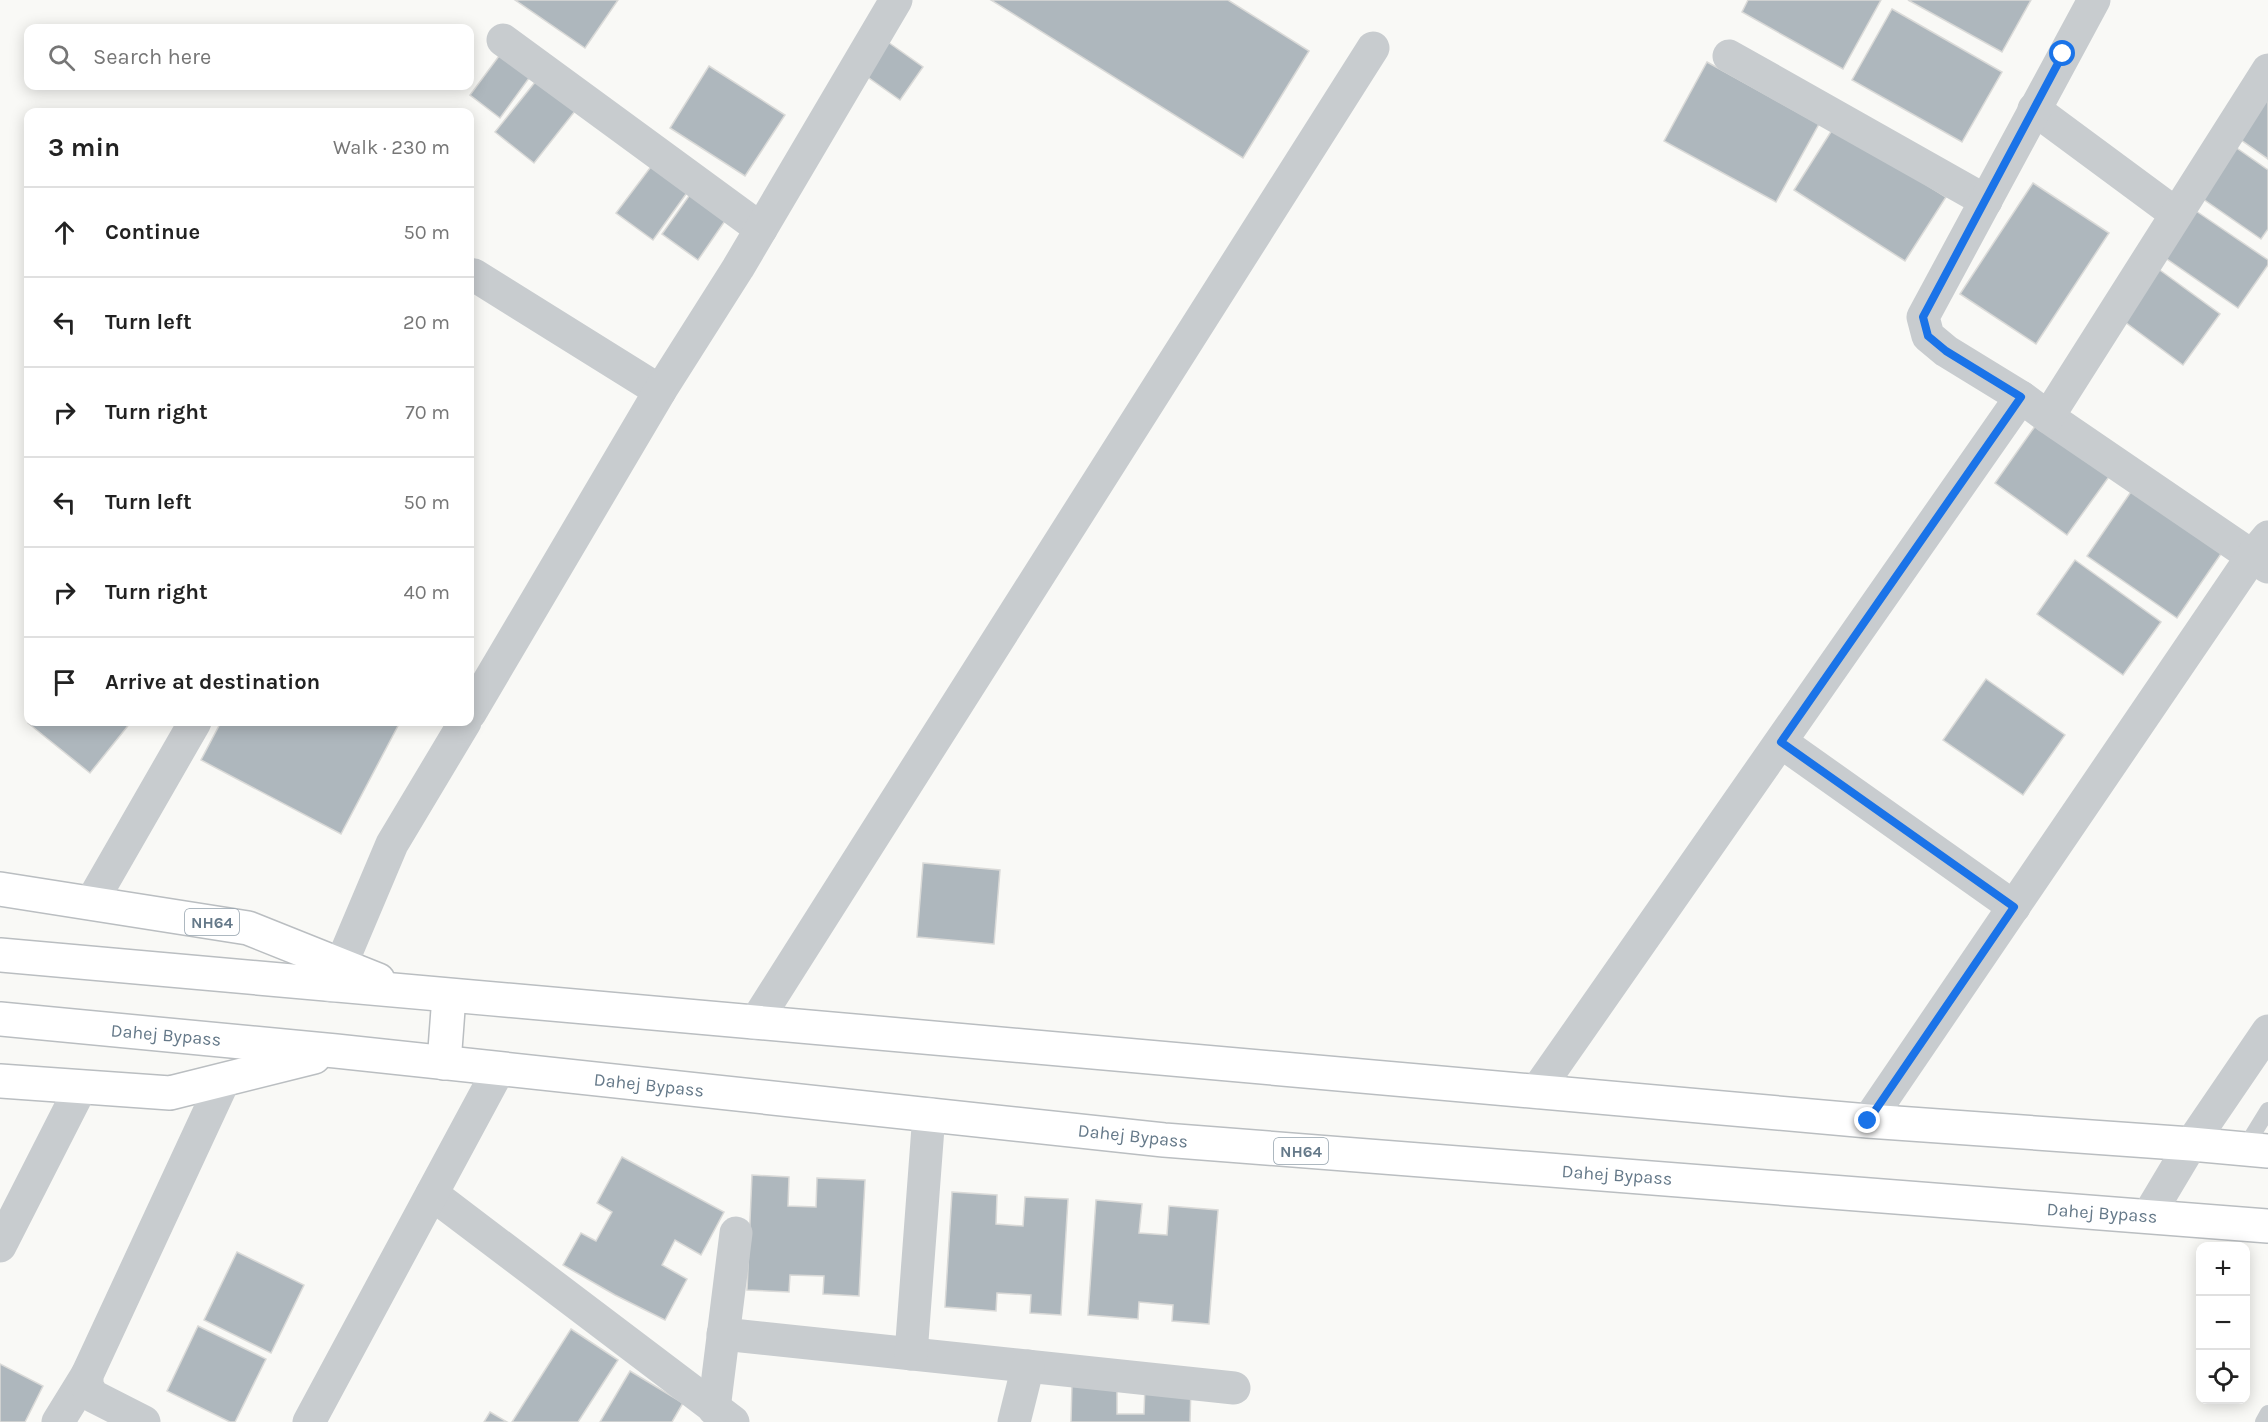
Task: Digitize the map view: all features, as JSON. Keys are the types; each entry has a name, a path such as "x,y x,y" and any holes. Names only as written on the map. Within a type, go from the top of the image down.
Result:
{"highway":[{"name":"NH64","path":"0,889 248,928 337,975 413,993 1868,1121 2256,1150"},
{"path":"0,955 337,975"},
{"path":"444,1063 449,996"},
{"name":"Dahej Bypass","path":"0,1019 444,1063 1176,1141 2268,1226"},
{"name":"NH64","path":"0,1081 170,1093 336,1052"}],"street":[{"path":"474,706 660,391 761,230 896,0"},
{"path":"1868,1121 2014,907 2263,553 1946,351 1928,336 1923,317 2094,0"},
{"path":"503,40 761,230"},
{"path":"755,1023 1373,48"},
{"path":"1729,56 1986,201"},
{"path":"2048,417 2268,70"},
{"path":"2034,109 2176,214"},
{"path":"474,275 660,391"},
{"path":"1536,1092 2021,397"},
{"path":"92,903 193,726"},
{"path":"337,975 392,844 463,726"},
{"path":"1781,742 2014,907"},
{"path":"2148,1216 2191,1144 2268,1031"},
{"path":"309,1422 499,1069"},
{"path":"58,1422 87,1375 224,1080"},
{"path":"0,1246 81,1087"},
{"path":"911,1354 929,1114"},
{"path":"432,1194 724,1415"},
{"path":"724,1415 723,1334 736,1233"},
{"path":"723,1334 1234,1388"},
{"path":"1014,1422 1028,1366"},
{"path":"87,1375 87,1386 93,1396 144,1422"}],"lane":[{"path":"2256,1150 2268,1110"},
{"path":"2263,1422 2268,1413"}],"building":[{"path":"515,0 618,0 585,48"},
{"path":"991,0 1228,0 1309,51 1243,158"},
{"path":"1748,0 1881,0 1843,69 1742,12"},
{"path":"1908,0 2031,0 2002,52"},
{"path":"1892,9 2002,72 1962,142 1852,80"},
{"path":"885,40 923,67 900,100 862,73"},
{"path":"502,52 532,74 500,118 470,95"},
{"path":"1707,62 1819,124 1776,202 1664,141"},
{"path":"709,66 785,115 745,176 670,128"},
{"path":"540,76 579,106 534,163 495,132"},
{"path":"2268,87 2268,159 2234,135"},
{"path":"1834,127 1946,197 1905,261 1794,190"},
{"path":"2228,142 2268,170 2268,229 2261,239 2193,192"},
{"path":"659,156 694,183 653,240 616,213"},
{"path":"2033,183 2109,233 2036,344 1960,294"},
{"path":"694,189 729,215 698,260 662,234"},
{"path":"2196,211 2268,260 2268,265 2238,308 2164,257"},
{"path":"2157,268 2220,314 2183,365 2121,319"},
{"path":"2043,415 2116,467 2067,535 1995,483"},
{"path":"2135,486 2225,548 2177,618 2087,556"},
{"path":"2075,560 2161,622 2123,675 2037,614"},
{"path":"1986,679 2065,735 2023,795 1943,740"},
{"path":"32,726 128,726 90,773"},
{"path":"219,726 398,726 341,834 201,760"},
{"path":"923,863 1000,870 994,944 917,937"},
{"path":"622,1157 724,1212 701,1255 675,1240 662,1265 687,1279 665,1320 563,1265 581,1233 596,1241 612,1212 597,1203"},
{"path":"752,1175 789,1177 788,1206 816,1207 817,1178 865,1180 859,1296 823,1294 824,1276 790,1275 789,1292 747,1290"},
{"path":"952,1192 997,1195 996,1224 1023,1226 1025,1197 1068,1199 1061,1315 1030,1313 1031,1295 997,1293 996,1311 945,1307"},
{"path":"1096,1200 1142,1204 1139,1233 1167,1235 1169,1206 1218,1210 1209,1324 1172,1321 1173,1305 1139,1302 1138,1319 1088,1315"},
{"path":"237,1252 304,1285 271,1353 204,1320"},
{"path":"198,1326 266,1359 235,1422 230,1422 167,1391"},
{"path":"571,1329 618,1360 578,1422 512,1422"},
{"path":"0,1364 43,1386 25,1422 0,1422"},
{"path":"630,1371 683,1403 672,1422 600,1422"},
{"path":"1072,1383 1117,1385 1117,1414 1144,1414 1145,1385 1191,1386 1190,1422 1071,1422"},
{"path":"490,1412 507,1422 484,1422"}],"route":[{"path":"1868,1121 2014,907 1781,742 2021,397 1946,351 1928,336 1923,317 2063,54"}]}
